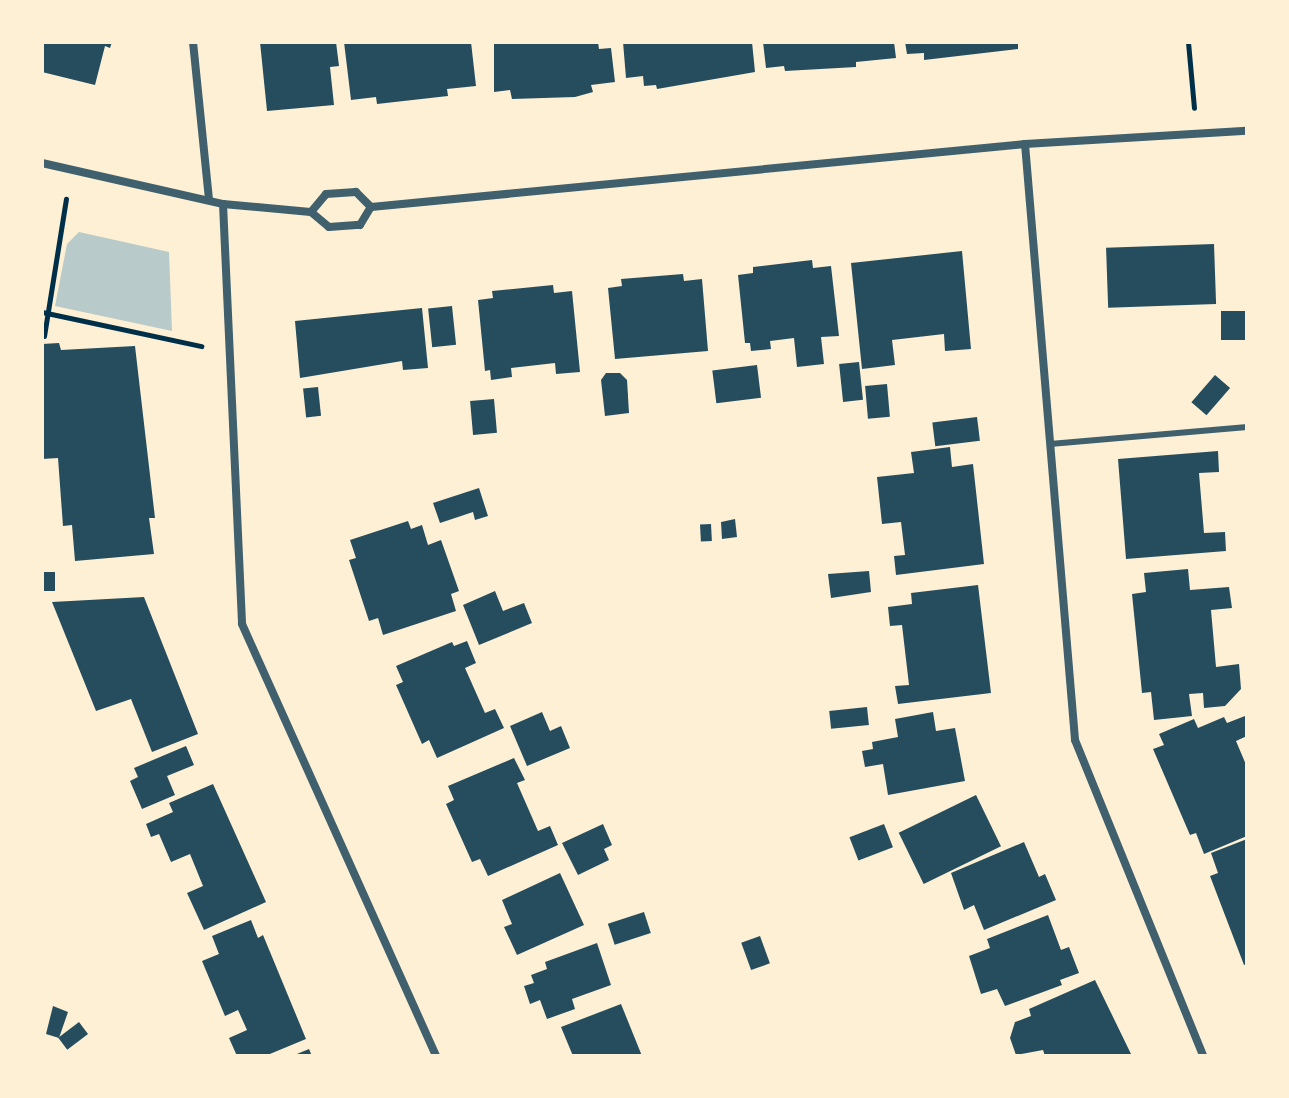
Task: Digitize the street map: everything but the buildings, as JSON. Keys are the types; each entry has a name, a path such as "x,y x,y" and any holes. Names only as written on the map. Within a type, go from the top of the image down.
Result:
{"street":[{"path":"193,42 209,200"},
{"path":"371,207 1025,144 1247,131"},
{"path":"1025,144 1075,740 1203,1056"},
{"path":"42,163 223,204 311,212 329,227 360,225 371,207"},
{"path":"311,212 326,194 356,192 371,207"},
{"path":"223,204 234,353 242,624 436,1056"}],"lane":[{"path":"1050,444 1247,427"}],"path":[{"path":"1188,42 1196,133"},
{"path":"44,336 45,312 71,169"},
{"path":"45,312 234,353"}],"shaded area":[{"path":"79,232 169,252 172,331 55,306 67,244"}]}
